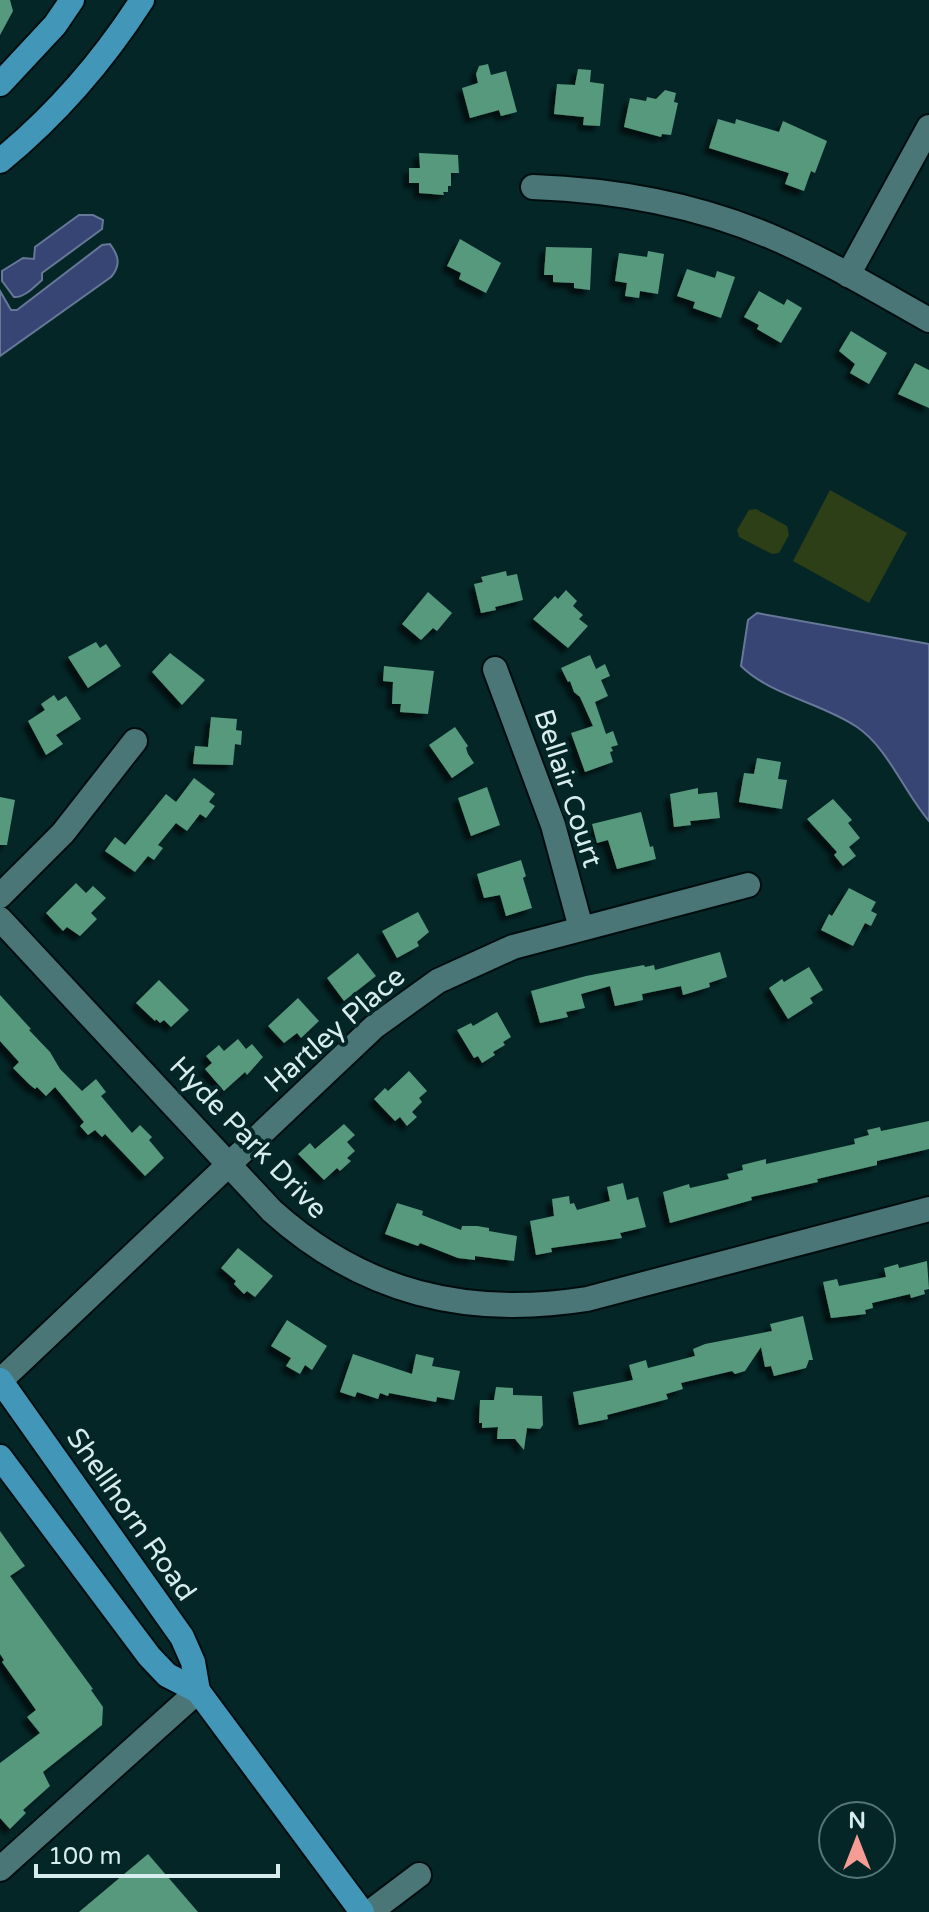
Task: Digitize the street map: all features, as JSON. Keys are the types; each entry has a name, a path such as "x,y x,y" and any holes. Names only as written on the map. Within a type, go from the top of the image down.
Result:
{"main road":[{"path":"0,84 55,25 72,0"},
{"path":"0,161 49,117 94,68 142,0"},
{"name":"Shellhorn Road","path":"0,1381 182,1637 193,1662 198,1691"},
{"name":"Shellhorn Road","path":"0,1457 149,1656 167,1675 198,1691 362,1912"}],"street":[{"path":"848,275 929,127"},
{"path":"533,187 615,193 696,210 772,237 929,320"},
{"name":"Bellair Court","path":"495,669 553,825 581,928"},
{"path":"0,896 63,833 135,741"},
{"name":"Hartley Place","path":"0,1381 374,1027 406,1002 474,963 513,947 748,885"},
{"name":"Hyde Park Drive","path":"0,919 272,1211 331,1257 398,1288 434,1298 483,1305 550,1305 587,1299 929,1209"},
{"path":"0,1869 198,1691"},
{"path":"370,1912 419,1875"}],"green space":[{"path":"830,490 907,533 869,603 793,561"},
{"path":"756,509 787,526 789,535 779,553 772,554 739,537 737,530 749,510"}],"water":[{"path":"79,215 93,215 103,220 102,229 42,273 42,280 29,292 14,297 2,281 2,271 23,258 34,259 35,247"},
{"path":"110,244 118,260 111,277 0,356 0,291 11,310 17,310 102,245"},
{"path":"757,613 929,644 929,821 887,758 868,736 828,711 766,684 741,666 748,620"}],"building":[{"path":"0,0 10,0 13,11 0,35"},
{"path":"488,64 491,75 506,71 517,112 501,116 499,110 470,118 462,88 478,83 476,74 479,66"},
{"path":"578,69 591,70 590,82 604,84 600,126 583,125 584,117 554,114 557,84 575,85"},
{"path":"665,90 676,93 674,102 678,103 671,135 662,134 661,137 624,127 630,98 656,99"},
{"path":"718,119 735,124 736,119 779,132 783,121 827,141 815,173 811,171 804,191 785,184 789,173 709,148"},
{"path":"419,153 458,155 459,173 451,173 451,186 448,186 448,192 443,192 444,195 419,193 419,183 409,183 409,168 420,168"},
{"path":"460,239 501,263 486,293 459,279 461,273 447,266"},
{"path":"546,247 592,248 590,290 574,288 574,283 553,282 553,275 544,275"},
{"path":"648,251 664,254 658,294 640,291 639,298 625,296 627,283 615,281 619,253 647,257"},
{"path":"687,269 715,278 717,271 735,277 721,318 693,308 695,302 677,296"},
{"path":"759,291 784,305 787,299 802,308 781,343 744,317"},
{"path":"851,331 887,353 869,384 850,373 855,364 839,351"},
{"path":"915,363 929,370 929,408 898,394"},
{"path":"506,571 507,576 517,574 523,600 481,613 474,584 483,582 481,577"},
{"path":"566,590 577,601 573,606 583,615 579,619 588,626 568,648 533,619 555,596 558,599"},
{"path":"428,592 452,613 437,631 433,628 421,640 402,624"},
{"path":"96,642 100,648 106,644 121,666 88,688 68,657"},
{"path":"170,653 205,680 182,705 152,672"},
{"path":"590,655 596,669 605,664 610,676 601,680 608,696 595,702 606,734 613,731 618,745 611,747 613,762 585,772 571,733 593,726 580,697 561,668"},
{"path":"384,666 434,671 428,714 400,712 401,704 392,704 393,682 383,681"},
{"path":"54,695 58,701 66,696 81,719 56,735 63,744 46,755 28,721 45,710 41,704"},
{"path":"211,717 237,719 236,730 242,731 241,745 235,744 233,765 193,764 195,746 208,747"},
{"path":"455,727 468,746 468,754 474,763 452,778 429,745"},
{"path":"757,758 781,762 778,779 787,780 782,809 739,802 744,773 754,774"},
{"path":"194,778 215,794 209,802 215,806 206,818 200,814 187,831 176,823 158,845 163,848 154,860 148,856 135,872 105,851 115,837 125,845 166,794 176,802"},
{"path":"487,787 500,825 471,836 458,798"},
{"path":"698,788 698,794 717,792 720,818 690,821 691,825 674,827 670,794"},
{"path":"0,797 15,800 7,845 0,845"},
{"path":"833,799 852,820 848,823 860,838 849,847 856,856 843,866 834,855 837,852 807,819"},
{"path":"641,812 656,859 617,869 608,840 597,843 592,824"},
{"path":"521,860 532,908 506,916 500,895 484,898 477,874"},
{"path":"76,883 86,893 93,886 106,898 91,913 97,919 80,936 67,927 63,931 46,913"},
{"path":"849,888 876,902 871,911 877,914 871,926 865,923 853,946 821,930"},
{"path":"418,912 429,932 417,942 419,946 397,958 382,931"},
{"path":"720,952 727,977 709,983 710,987 683,995 681,986 642,994 643,1000 615,1006 610,986 581,994 585,1008 566,1012 568,1017 540,1023 531,991 644,965 654,965 655,970"},
{"path":"358,953 376,976 344,1001 327,978"},
{"path":"809,967 823,990 810,998 813,1003 788,1019 769,988"},
{"path":"159,980 189,1010 171,1027 164,1020 160,1023 155,1021 136,1003"},
{"path":"0,995 50,1052 60,1069 82,1091 96,1079 106,1092 101,1096 132,1133 140,1125 152,1137 149,1140 164,1158 145,1176 105,1134 102,1137 95,1130 88,1135 80,1126 84,1122 55,1087 46,1096 13,1068 19,1062 0,1041"},
{"path":"298,998 319,1021 301,1038 297,1033 284,1043 268,1026"},
{"path":"497,1012 511,1037 493,1052 495,1055 482,1063 478,1056 474,1058 457,1030 471,1023 473,1026"},
{"path":"238,1039 246,1049 252,1044 263,1057 247,1075 245,1072 224,1091 205,1069 212,1063 206,1056 219,1045 224,1051"},
{"path":"409,1071 427,1091 419,1098 422,1102 412,1112 417,1117 407,1126 400,1117 395,1121 374,1099 385,1088 388,1091"},
{"path":"929,1121 929,1149 877,1161 877,1165 817,1179 818,1182 751,1197 752,1200 670,1223 663,1192 689,1184 690,1188 729,1179 727,1174 743,1170 742,1165 766,1159 766,1164 855,1144 854,1139 869,1135 867,1130 880,1127 881,1131"},
{"path":"344,1124 355,1135 347,1142 355,1151 347,1158 351,1161 324,1180 298,1154 310,1143 315,1149"},
{"path":"623,1183 627,1200 638,1197 646,1227 620,1233 622,1238 551,1248 552,1252 536,1255 530,1221 554,1216 552,1199 569,1196 570,1204 574,1203 577,1210 610,1201 607,1187"},
{"path":"397,1203 423,1211 422,1215 461,1230 462,1226 477,1226 517,1236 514,1261 475,1256 475,1260 458,1258 385,1234"},
{"path":"238,1248 273,1276 255,1297 247,1291 244,1294 234,1284 236,1281 221,1268"},
{"path":"927,1261 929,1289 924,1290 925,1294 911,1298 910,1294 872,1303 873,1308 865,1310 866,1314 831,1318 823,1282 837,1279 839,1286 886,1277 884,1268 898,1264 899,1268"},
{"path":"803,1316 813,1360 809,1360 806,1368 774,1376 771,1366 765,1367 761,1347 745,1371 681,1383 683,1389 666,1394 668,1399 579,1425 573,1392 633,1380 629,1365 646,1360 648,1368 695,1356 693,1349 705,1344 772,1331 770,1324"},
{"path":"287,1320 327,1346 312,1370 305,1365 300,1374 286,1366 291,1358 271,1346"},
{"path":"353,1354 412,1374 416,1354 434,1358 432,1366 460,1371 454,1400 437,1397 436,1402 389,1393 388,1396 380,1393 378,1399 357,1392 355,1397 340,1392"},
{"path":"496,1387 513,1388 513,1395 542,1396 543,1425 540,1429 527,1428 524,1450 515,1439 497,1439 498,1427 482,1428 482,1423 479,1423 480,1400 494,1400"},
{"path":"0,1531 25,1566 10,1576 103,1707 102,1725 43,1772 50,1786 23,1810 26,1813 10,1829 0,1818 0,1763 40,1733 27,1717 36,1710 2,1662 4,1660 0,1654"},
{"path":"148,1854 198,1912 79,1912"}]}
